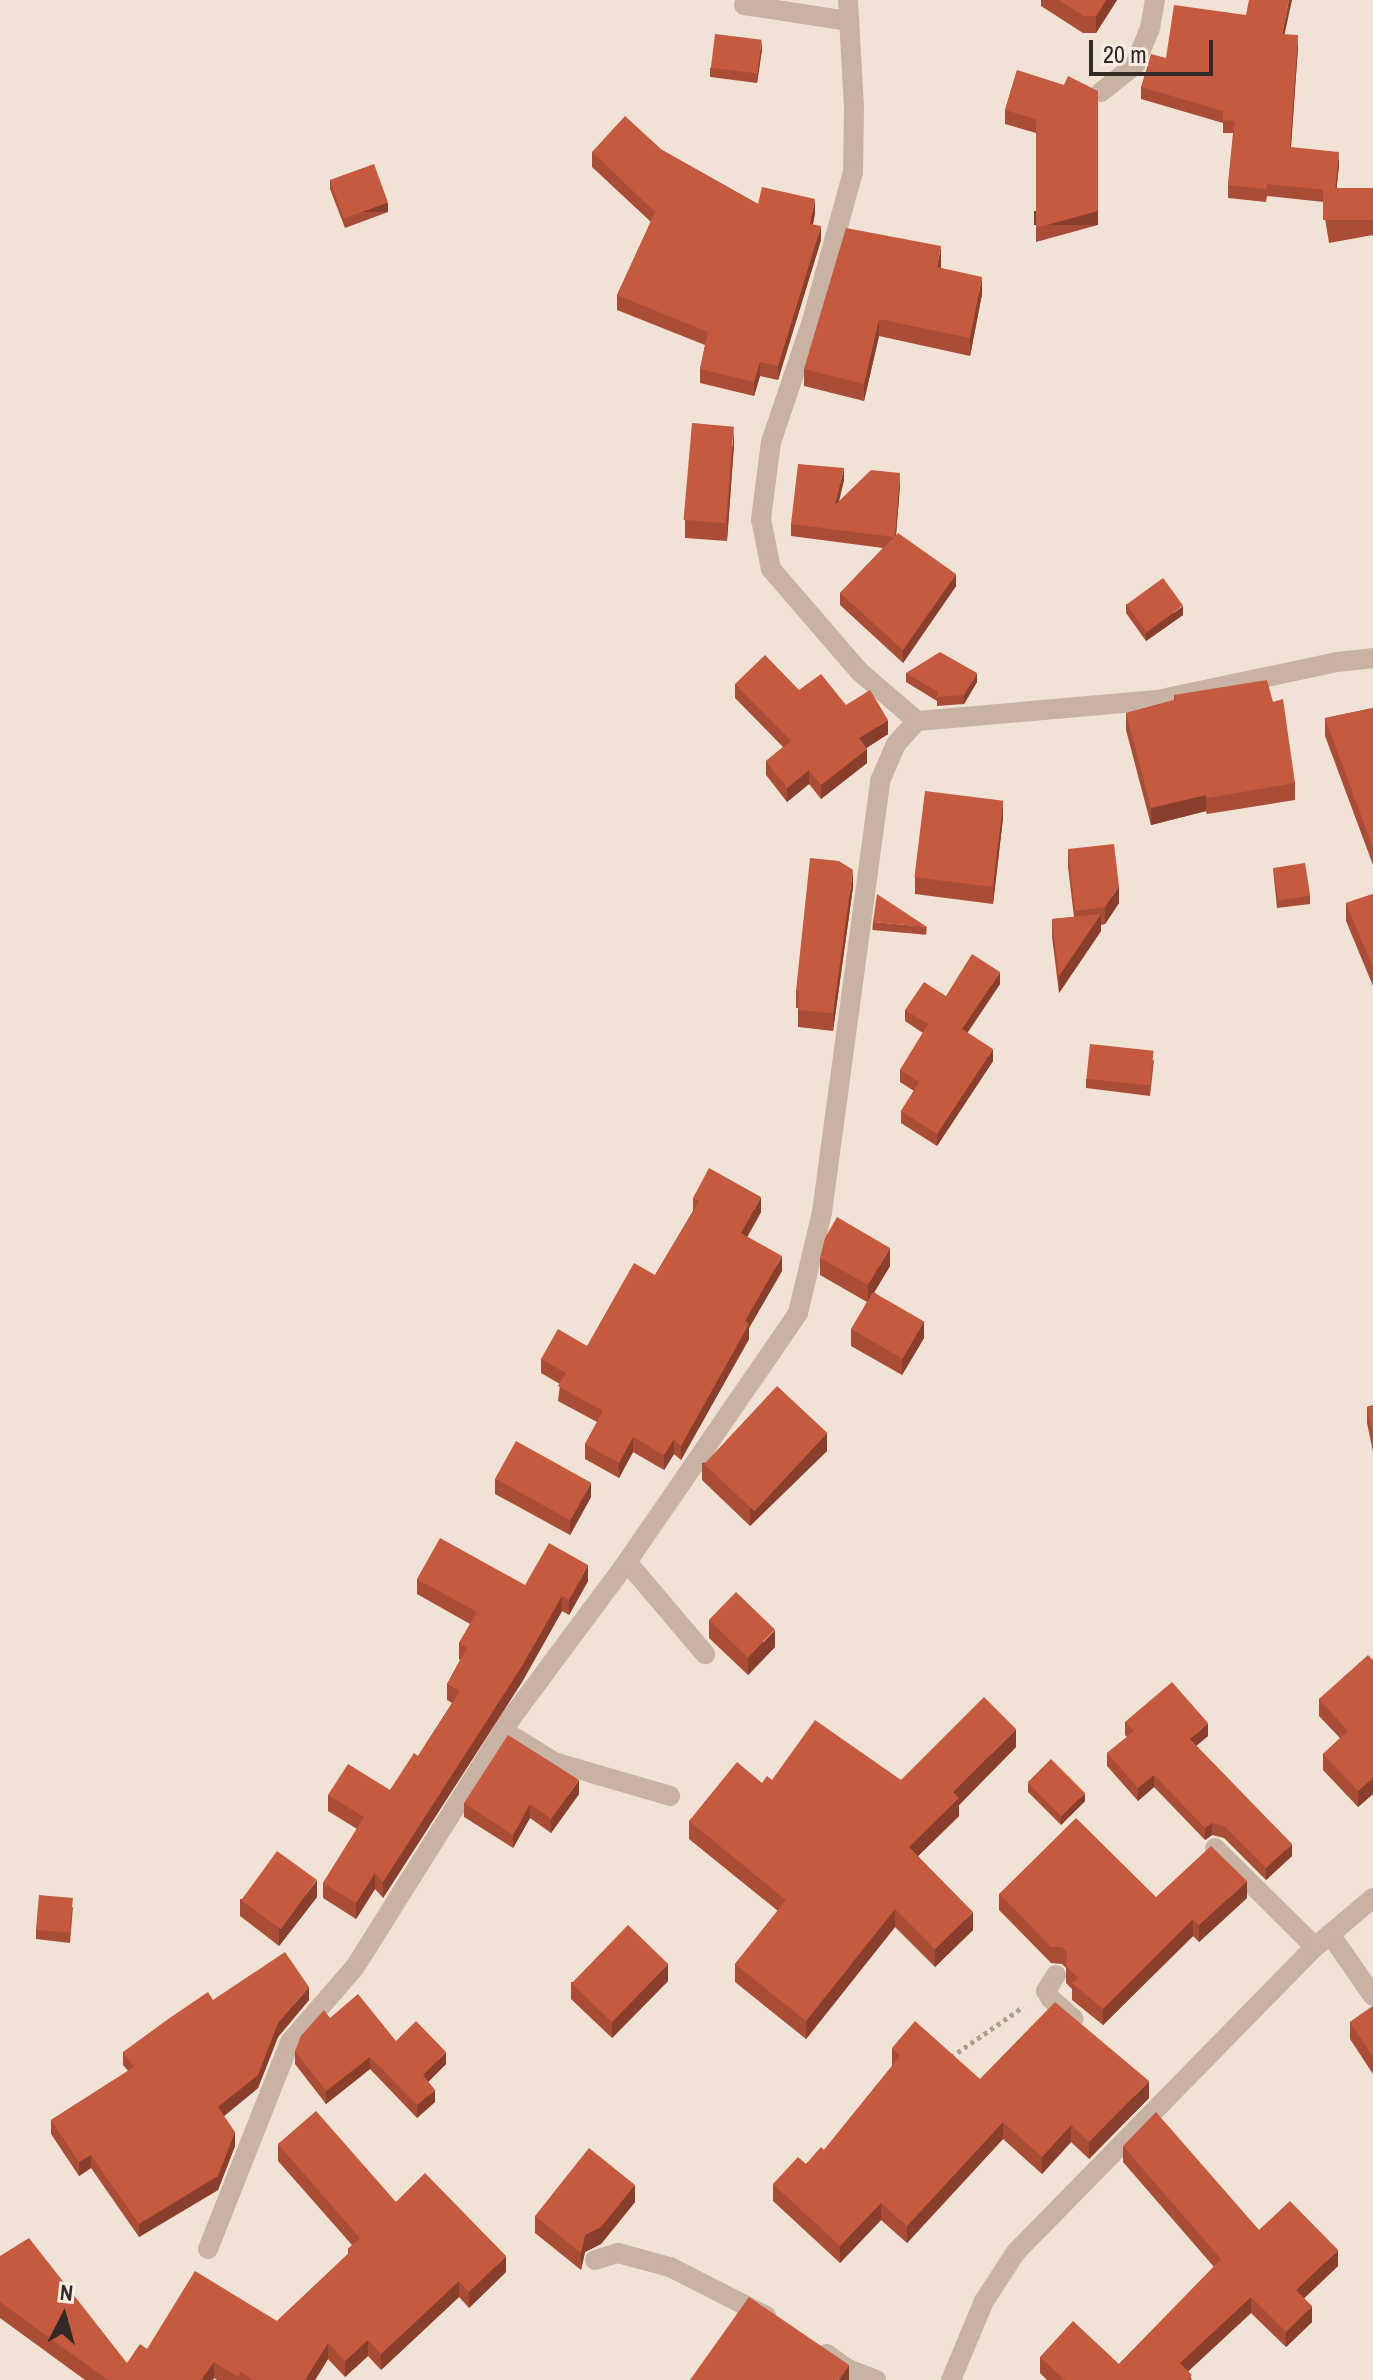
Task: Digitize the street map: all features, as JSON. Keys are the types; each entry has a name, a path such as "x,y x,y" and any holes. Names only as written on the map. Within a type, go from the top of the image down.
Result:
{"street":[{"path":"848,0 853,172 812,321 771,442 761,519 771,569 860,672 917,721"},
{"path":"1101,92 1135,65 1150,28 1155,0"},
{"path":"744,5 849,21"},
{"path":"208,2249 290,2042 355,1967 504,1731 627,1562 798,1313 822,1212 880,781 896,744 917,721 1157,700 1337,662 1373,658"},
{"path":"627,1562 705,1654"},
{"path":"504,1731 554,1762 670,1796"},
{"path":"1215,1848 1323,1941 1373,1996"},
{"path":"951,2380 984,2301 1016,2252 1160,2090 1373,1898"},
{"path":"1051,1983 1051,1999 1085,2028"},
{"path":"595,2260 618,2253 670,2267 789,2328"},
{"path":"813,2345 848,2369 876,2380"}],"path":[{"path":"951,2057 1051,1983"}],"building":[{"path":"1059,0 1106,0 1096,16 1083,16"},
{"path":"1249,0 1289,0 1282,34 1298,35 1290,147 1339,152 1335,191 1267,184 1266,189 1228,185 1235,121 1223,120 1223,111 1141,87 1151,54 1166,58 1174,5 1246,15"},
{"path":"715,34 762,40 758,73 711,68"},
{"path":"1017,70 1064,85 1068,76 1098,91 1098,211 1036,228 1036,119 1005,110"},
{"path":"625,116 662,150 758,204 762,187 815,199 810,224 821,226 778,366 760,362 754,382 700,369 708,332 617,295 655,212 592,152"},
{"path":"374,164 388,203 344,219 330,180"},
{"path":"1323,188 1373,188 1373,220 1323,220"},
{"path":"846,228 941,246 937,267 982,277 970,338 879,319 864,384 804,369"},
{"path":"692,423 734,427 725,523 684,520"},
{"path":"798,464 844,468 835,505 871,470 900,473 895,536 898,533 956,574 903,650 840,593 894,537 791,524"},
{"path":"1163,578 1183,606 1147,632 1127,604"},
{"path":"940,652 977,673 964,695 937,697 938,692 906,673"},
{"path":"765,655 799,690 821,674 846,705 870,690 888,720 859,738 867,749 821,785 809,770 787,788 766,761 791,741 735,684"},
{"path":"1267,680 1273,702 1283,699 1295,783 1207,798 1206,795 1151,808 1126,713 1176,700 1174,695"},
{"path":"1373,708 1373,848 1325,718"},
{"path":"925,791 1003,801 993,887 914,877"},
{"path":"1114,844 1119,886 1105,907 1075,911 1068,849"},
{"path":"810,858 839,861 853,870 833,1013 798,1010 799,991 796,991"},
{"path":"1305,863 1310,896 1279,901 1273,868"},
{"path":"877,894 927,927 873,922"},
{"path":"1373,894 1373,968 1346,903"},
{"path":"1101,914 1059,976 1052,919"},
{"path":"972,954 1000,972 962,1029 993,1049 937,1134 901,1111 919,1082 900,1070 928,1024 905,1010 924,982 946,996"},
{"path":"1090,1044 1154,1051 1150,1085 1086,1079"},
{"path":"709,1168 761,1197 741,1233 782,1256 745,1321 749,1324 681,1446 674,1439 664,1455 633,1437 619,1463 585,1444 603,1411 558,1386 566,1373 541,1359 558,1329 587,1346 634,1263 655,1275 699,1201 693,1198"},
{"path":"837,1217 890,1248 868,1285 820,1258 825,1238"},
{"path":"873,1292 924,1322 903,1359 852,1329"},
{"path":"777,1386 827,1433 754,1511 704,1464"},
{"path":"1373,1405 1373,1435 1367,1407"},
{"path":"516,1441 591,1483 570,1520 495,1479"},
{"path":"440,1538 525,1585 549,1543 588,1565 569,1600 562,1596 522,1666 383,1882 375,1873 356,1903 323,1883 364,1817 328,1795 348,1764 390,1790 414,1753 418,1756 460,1691 447,1684 467,1648 459,1643 477,1612 417,1579"},
{"path":"736,1592 775,1630 748,1658 709,1620"},
{"path":"1368,1655 1373,1660 1373,1778 1358,1791 1323,1754 1348,1731 1319,1699"},
{"path":"1172,1682 1208,1723 1190,1739 1292,1844 1266,1868 1224,1826 1212,1823 1205,1828 1154,1775 1138,1788 1107,1753 1134,1731 1125,1722"},
{"path":"984,1697 1016,1729 953,1792 959,1798 909,1847 973,1912 935,1949 895,1909 806,2021 735,1964 786,1900 689,1821 737,1762 762,1783 767,1776 772,1780 815,1720 901,1780"},
{"path":"508,1735 579,1780 551,1819 530,1804 513,1835 464,1803"},
{"path":"1051,1759 1085,1793 1062,1816 1028,1782"},
{"path":"1076,1818 1156,1897 1211,1846 1247,1881 1199,1925 1193,1919 1103,2009 1072,1983 1078,1978 1066,1966 1067,1952 1062,1947 1051,1947 999,1894"},
{"path":"277,1851 317,1880 281,1929 241,1900"},
{"path":"39,1895 73,1898 70,1933 36,1930"},
{"path":"628,1925 668,1964 612,2022 572,1983"},
{"path":"285,1952 309,1987 278,2023 258,2075 218,2107 235,2132 218,2176 139,2224 91,2155 79,2162 51,2120 134,2067 123,2052 171,2017 208,1992 213,2000"},
{"path":"358,1994 396,2041 416,2021 446,2052 423,2075 435,2090 417,2105 370,2057 326,2091 295,2051 301,2036 324,2010 330,2018"},
{"path":"1055,2002 1149,2081 1089,2142 1071,2125 1042,2157 1003,2122 907,2226 881,2203 840,2246 773,2184 798,2157 806,2164 821,2147 824,2150 900,2056 892,2048 915,2021 980,2079"},
{"path":"1373,2006 1373,2057 1350,2022"},
{"path":"316,2111 396,2202 425,2173 506,2256 469,2292 459,2281 381,2354 368,2340 345,2361 328,2343 305,2380 253,2380 241,2372 238,2377 214,2362 201,2380 108,2380 0,2302 0,2256 29,2238 127,2363 140,2344 147,2349 195,2271 277,2321 350,2252 348,2249 360,2238 278,2144"},
{"path":"1156,2112 1259,2230 1290,2201 1338,2250 1296,2290 1312,2306 1286,2332 1251,2297 1180,2363 1192,2375 1188,2380 1065,2380 1040,2357 1073,2321 1119,2364 1221,2259 1123,2146"},
{"path":"589,2148 635,2185 601,2227 585,2235 581,2253 535,2216"},
{"path":"749,2297 849,2365 838,2380 690,2380"}]}
